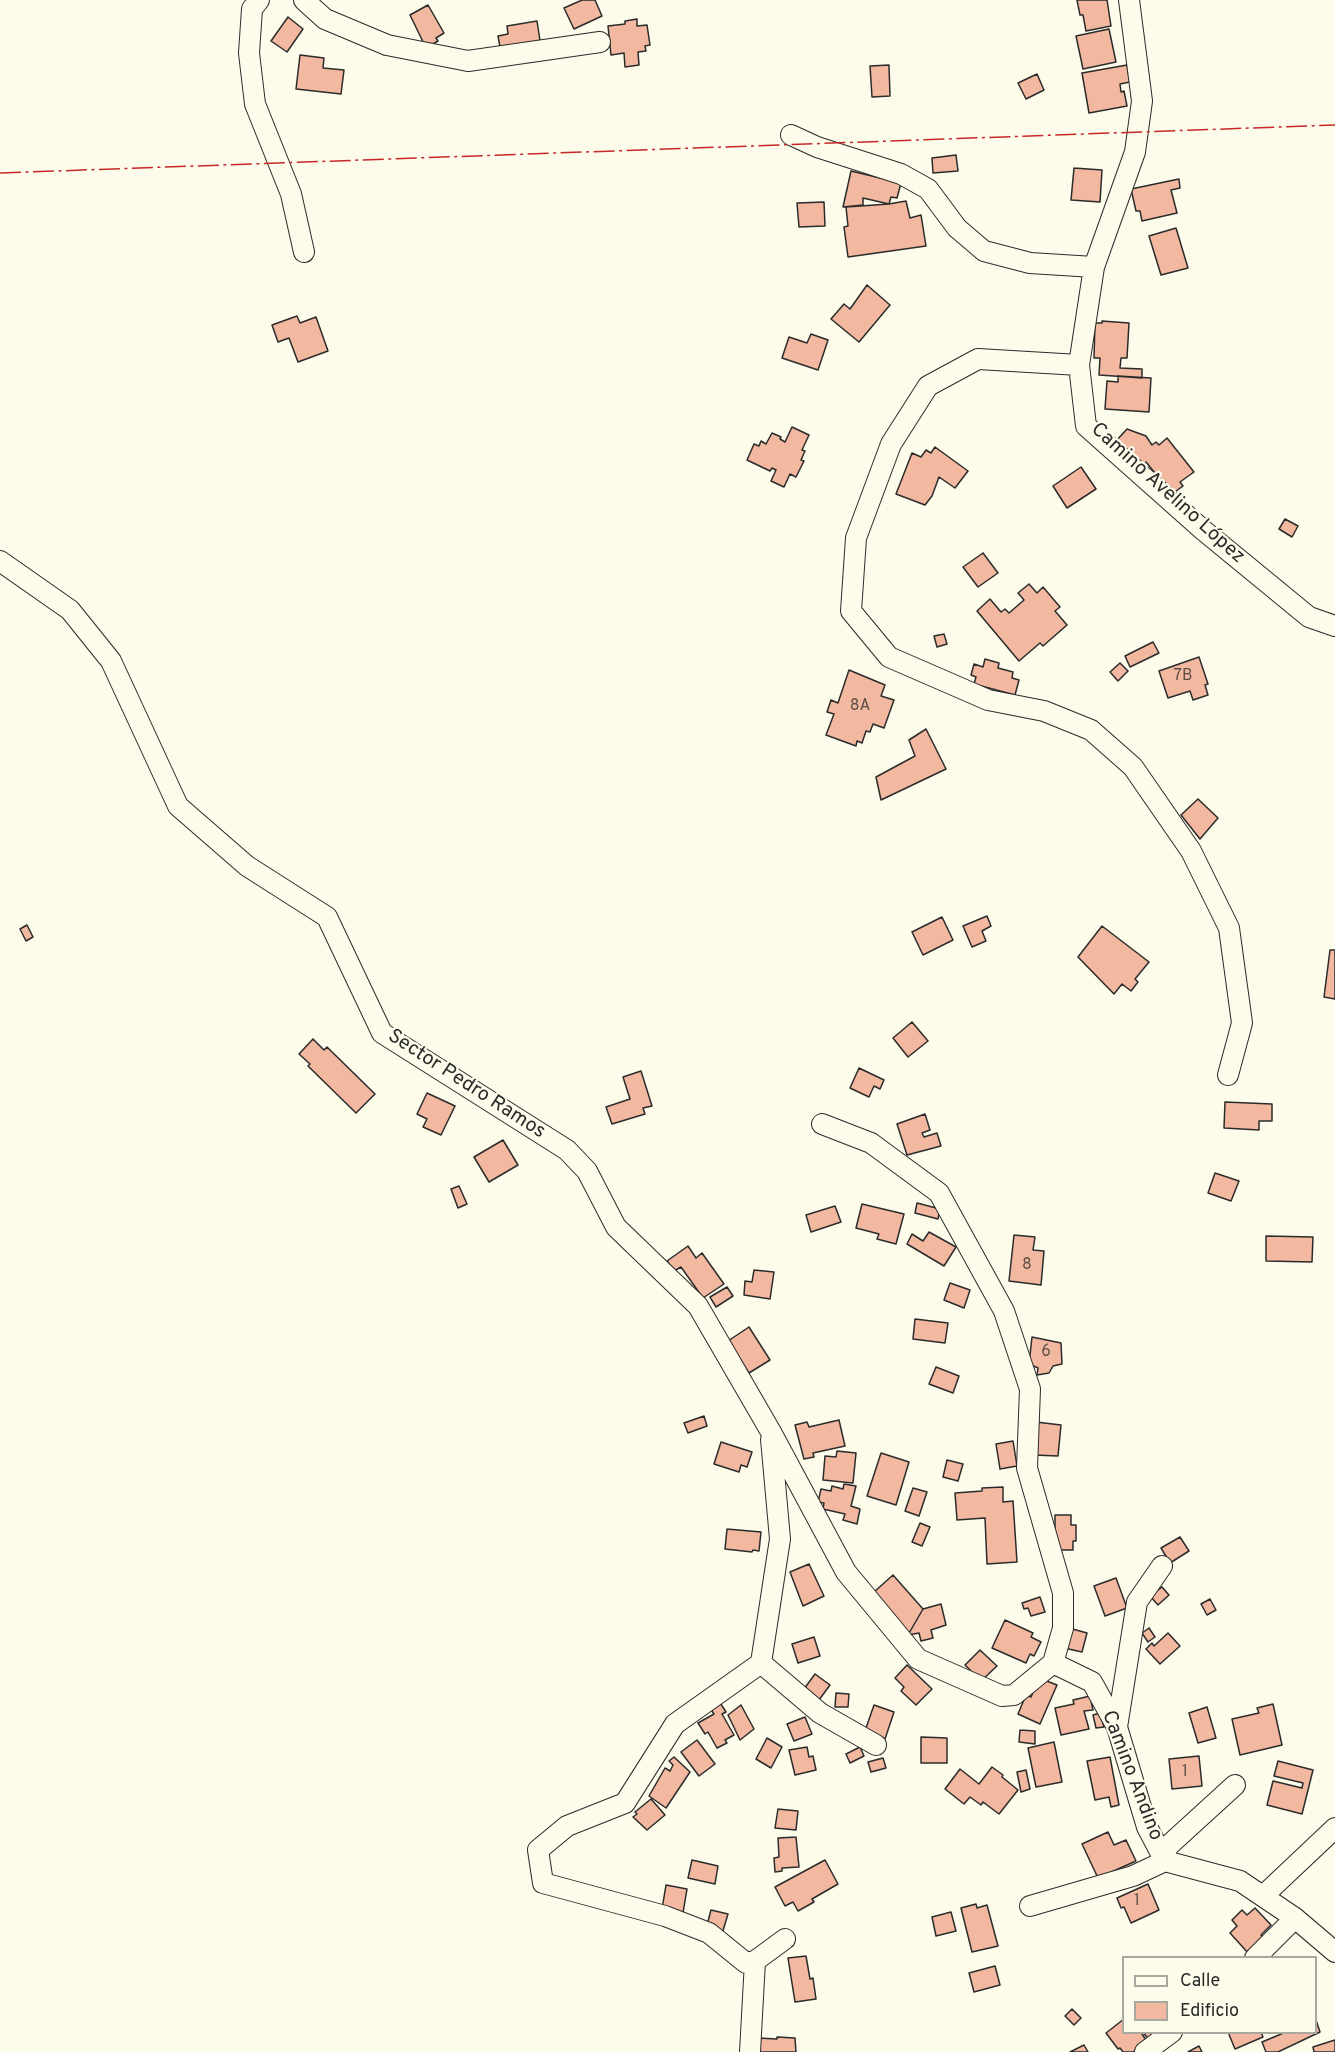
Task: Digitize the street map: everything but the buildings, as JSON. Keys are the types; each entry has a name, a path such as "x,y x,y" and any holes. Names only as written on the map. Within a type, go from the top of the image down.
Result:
{"street":[{"path":"259,0 252,9 249,53 255,105 291,194 304,252"},
{"path":"304,0 325,19 387,45 468,61 600,42"},
{"name":"Camino Avelino López","path":"1129,0 1142,101 1135,152 1094,267 1079,365 1086,426 1203,530 1309,617 1335,626"},
{"path":"791,135 817,147 901,174 928,189 957,228 984,251 1030,263 1094,267"},
{"path":"1079,365 978,359 927,386 891,444 856,538 850,611 889,657 988,700 1044,711 1090,730 1133,767 1191,851 1229,928 1242,1023 1228,1075"},
{"name":"Sector Pedro Ramos","path":"0,561 70,610 111,661 178,806 247,866 327,917 382,1033 567,1150 586,1171 616,1227 698,1306 771,1432 846,1572 918,1659 1002,1696 1014,1695 1053,1663"},
{"path":"822,1124 871,1143 939,1193 1004,1311 1030,1389 1027,1468 1063,1593 1063,1628 1053,1663"},
{"path":"771,1432 780,1539 761,1663 675,1725 625,1803 567,1826 538,1850 543,1883 665,1916 709,1934 746,1963 755,1961 785,1939"},
{"path":"1117,1727 1137,1602 1162,1566"},
{"path":"761,1663 820,1713 876,1745"},
{"name":"Camino Andino","path":"1053,1663 1092,1682 1117,1727 1147,1827 1165,1861 1240,1881 1295,1918 1335,1952"},
{"path":"1030,1906 1134,1876 1165,1861 1167,1847 1235,1785"},
{"path":"1263,1896 1335,1828"},
{"path":"1257,1956 1295,1918"},
{"path":"750,2052 755,1961"},
{"path":"1145,2052 1169,2034"}],"power":[{"path":"0,173 1335,125"}]}
